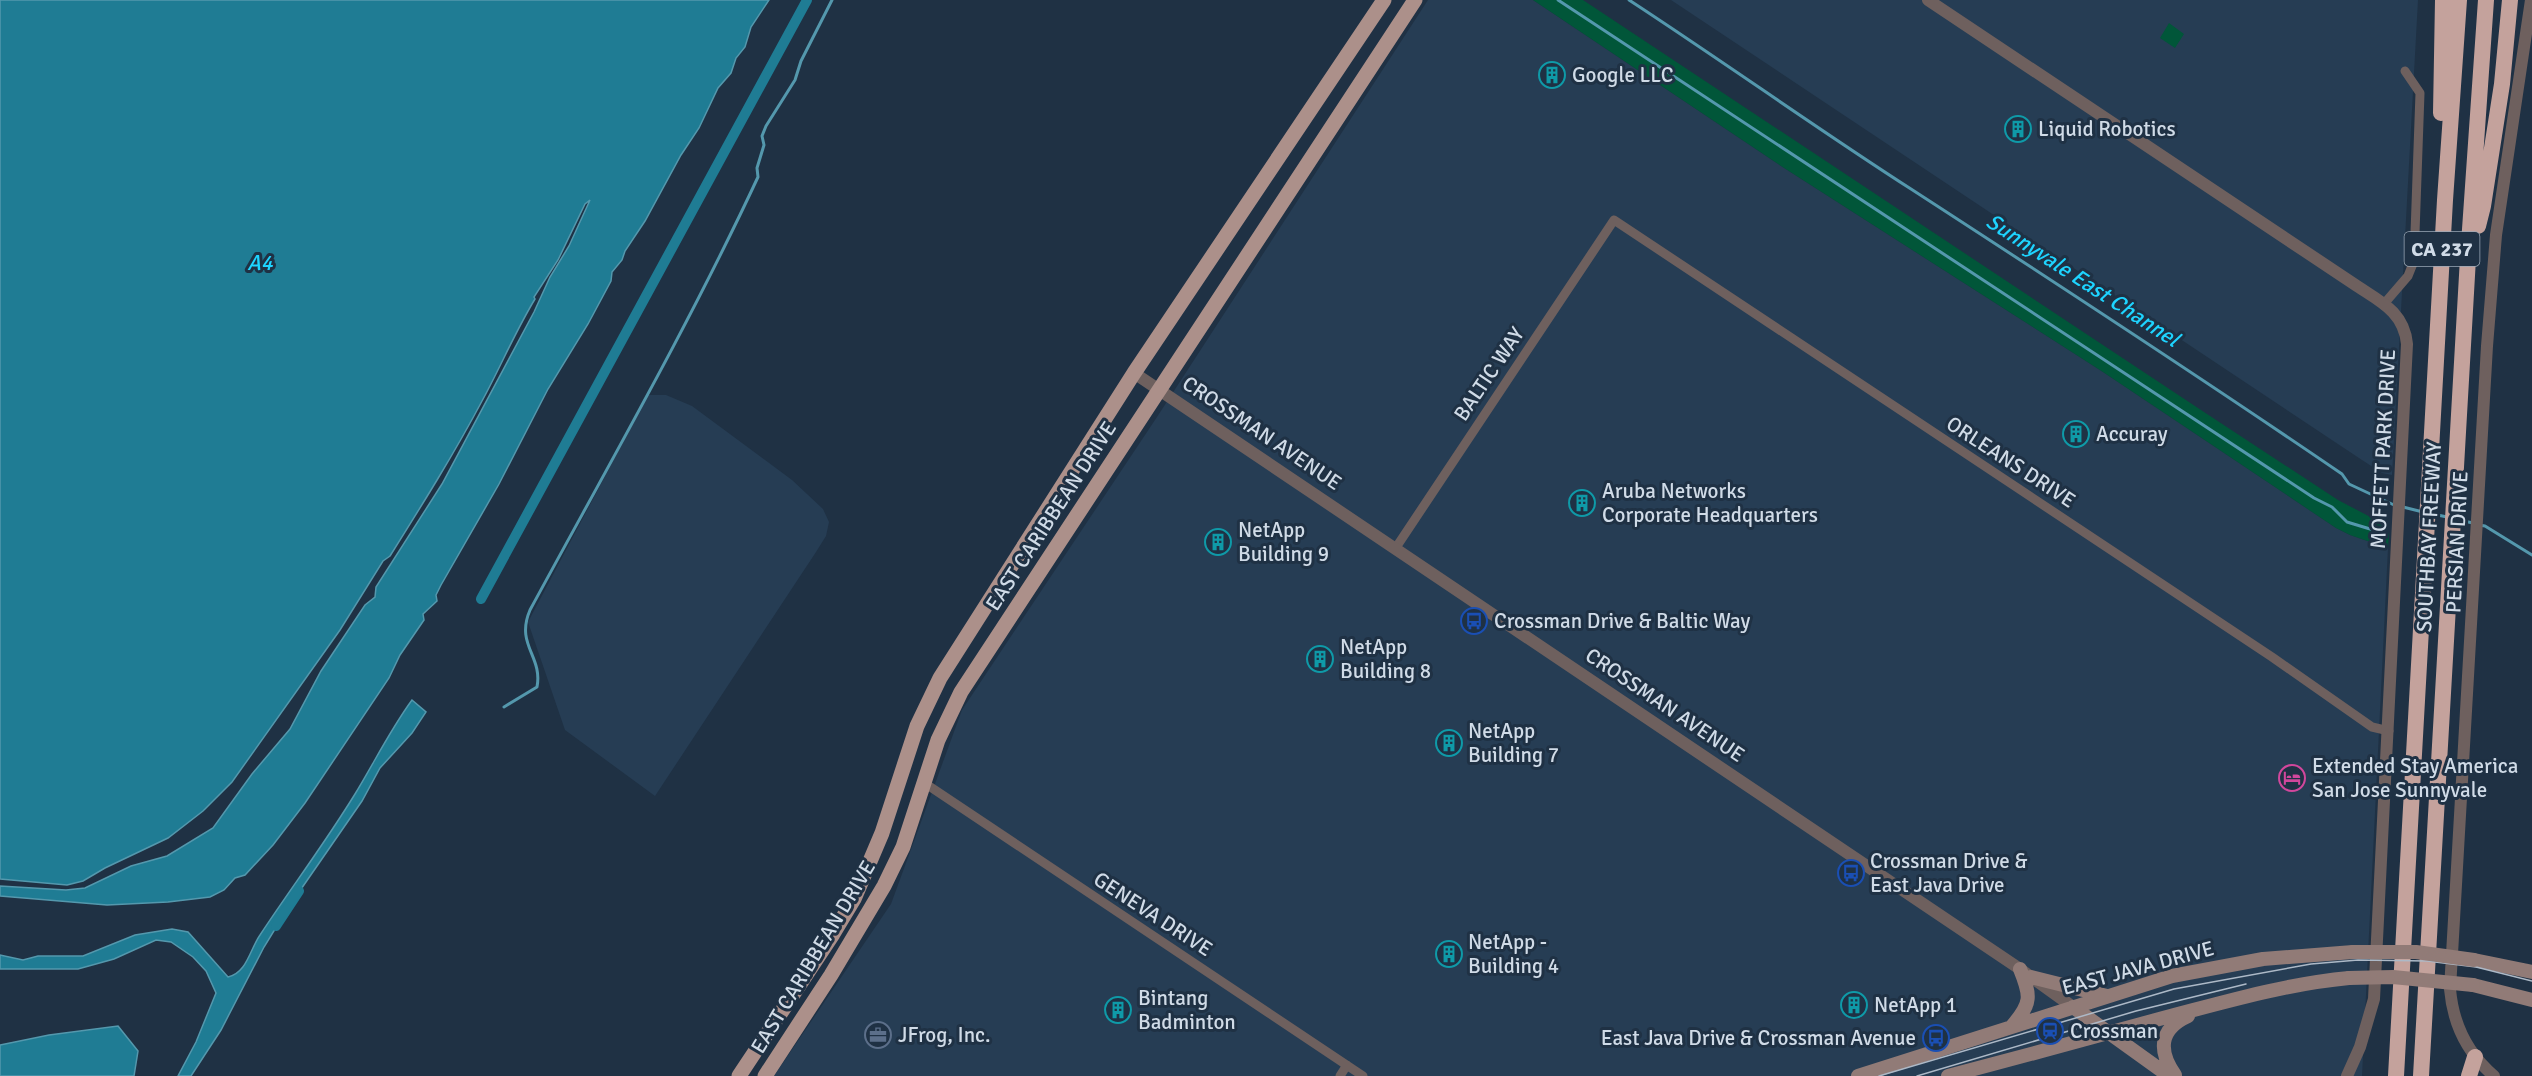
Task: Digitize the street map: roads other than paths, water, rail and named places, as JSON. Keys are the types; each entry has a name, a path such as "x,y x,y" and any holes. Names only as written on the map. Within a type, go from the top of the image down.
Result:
{"highway":[{"path":"2443,0 2441,114 2445,200"},
{"name":"SOUTHBAY FREEWAY","path":"2396,1076 2445,200 2459,0"},
{"name":"SOUTHBAY FREEWAY","path":"2421,1076 2451,539 2486,0"},
{"path":"2468,258 2483,206 2502,84 2510,0"},
{"path":"2469,1076 2475,1058"}],"main road":[{"name":"EAST CARIBBEAN DRIVE","path":"739,1076 854,899 882,833 916,726 940,678 1134,373 1384,0"},
{"name":"EAST CARIBBEAN DRIVE","path":"765,1076 879,896 903,847 938,740 961,692 1416,0"},
{"name":"EAST JAVA DRIVE","path":"1858,1076 2172,976 2263,959 2353,952 2416,952 2474,960 2532,972"},
{"path":"2011,1027 2028,1003 2025,973 2107,996"},
{"path":"1948,1076 2218,1002 2296,984 2349,978 2393,977 2473,985 2532,1000"},
{"path":"2176,1076 2163,1055 2167,1035 2179,1020 2218,1002"},
{"name":"CROSSMAN AVENUE","path":"2073,1007 2169,1076"}],"street":[{"name":"MOFFETT PARK DRIVE","path":"1928,0 2383,304 2403,324 2407,344 2401,490 2374,999 2360,1047 2347,1076"},
{"name":"PERSIAN DRIVE","path":"2494,1076 2475,1058 2457,1024 2450,989 2475,546 2496,235 2531,0"},
{"path":"2383,304 2408,276 2414,261 2420,93 2405,71"},
{"name":"BALTIC WAY","path":"1395,549 1614,220"},
{"name":"ORLEANS DRIVE","path":"1614,220 2272,657 2372,727 2389,731"},
{"name":"CROSSMAN AVENUE","path":"1134,373 2073,1007"},
{"name":"GENEVA DRIVE","path":"923,782 1363,1076"},
{"path":"1340,1076 1347,1065"}],"water":[{"name":"A4","path":"0,0 769,0 751,27 745,47 736,58 731,73 718,88 699,128 625,251 622,260 612,272 611,281 588,324 548,389 499,484 441,585 436,595 437,601 423,614 424,620 400,655 389,678 305,803 273,845 245,875 235,878 224,890 210,897 107,905 0,896 0,886 66,890 85,888 131,866 167,856 213,828 252,774 290,729 321,671 365,605 375,597 376,587 442,484 534,312 550,277 569,246 590,200 585,204 558,260 534,297 489,388 426,499 390,556 383,561 340,630 232,782 203,811 168,838 83,881 67,885 0,879"},
{"path":"412,700 426,712 412,733 380,768 362,801 288,908 264,947 221,1030 191,1076 178,1076 196,1042 216,993 206,971 193,957 171,942 156,940 114,959 78,969 0,969 0,955 23,960 38,956 83,956 135,935 172,929 188,932 228,977 234,975 244,966 260,935 344,812"},
{"path":"118,1026 138,1051 134,1076 0,1076 0,1045 49,1035"}],"waterway":[{"path":"481,599 807,0"},
{"path":"504,707 537,687 538,676 526,632 530,610 647,395 732,232 758,177 757,168 764,145 762,136 766,126 795,80 801,61 832,0"},
{"path":"1558,0 2314,498 2332,507 2347,522 2380,532"},
{"name":"Sunnyvale East Channel","path":"1629,0 2235,402 2342,474 2349,484 2394,505"},
{"name":"Sunnyvale East Channel","path":"2403,507 2423,512"},
{"name":"Sunnyvale East Channel","path":"2433,514 2447,517"},
{"name":"Sunnyvale East Channel","path":"2459,520 2473,523"},
{"name":"Sunnyvale East Channel","path":"2479,525 2485,526 2532,555"},
{"path":"276,926 299,891"}],"tram line":[{"path":"1879,1076 2174,989 2311,964 2358,960 2427,961 2476,967 2532,981"},
{"path":"1917,1076 2136,1011 2246,984"}],"place":[{"name":"Google LLC","path":"1552,75"},
{"name":"Liquid Robotics","path":"2018,129"},
{"name":"Accuray","path":"2076,434"},
{"name":"Aruba Networks Corporate Headquarters","path":"1582,503"},
{"name":"NetApp Building 9","path":"1218,542"},
{"name":"Crossman Drive & Baltic Way","path":"1474,621"},
{"name":"NetApp Building 8","path":"1320,659"},
{"name":"NetApp Building 7","path":"1449,743"},
{"name":"Extended Stay America San Jose Sunnyvale","path":"2292,778"},
{"name":"Crossman Drive & East Java Drive","path":"1851,873"},
{"name":"NetApp - Building 4","path":"1449,954"},
{"name":"NetApp 1","path":"1854,1005"},
{"name":"Bintang Badminton","path":"1118,1010"},
{"name":"Crossman","path":"2050,1031"},
{"name":"JFrog, Inc.","path":"878,1035"},
{"name":"East Java Drive & Crossman Avenue","path":"1936,1038"}]}
